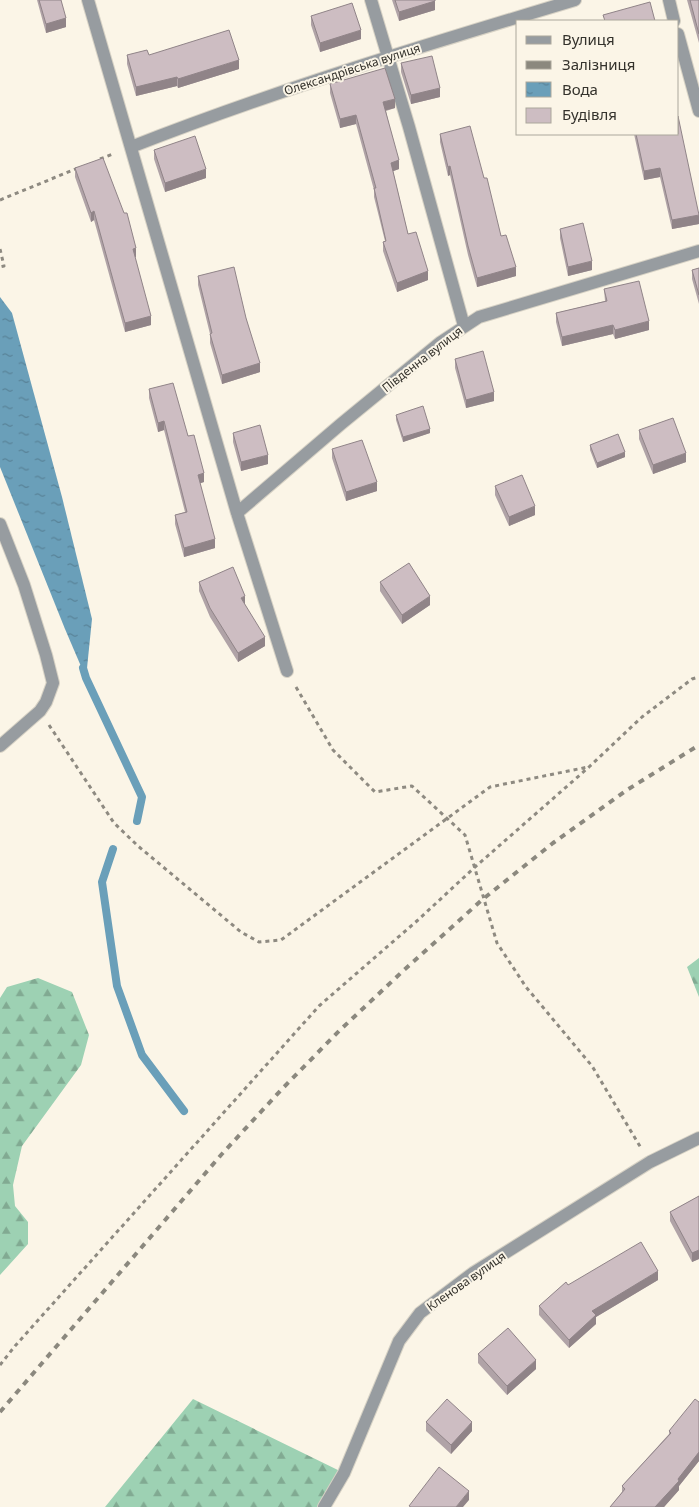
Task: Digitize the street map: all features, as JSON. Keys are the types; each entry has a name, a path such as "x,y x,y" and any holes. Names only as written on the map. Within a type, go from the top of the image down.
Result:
{"street":[{"path":"88,0 237,513 287,671"},
{"path":"371,0 464,326"},
{"name":"Олександрівська вулиця","path":"131,147 200,120 387,56 575,0"},
{"path":"668,0 674,20"},
{"path":"679,38 699,111"},
{"name":"Південна вулиця","path":"237,513 349,417 441,342 479,317 699,251"},
{"path":"0,524 3,543 24,585 53,683 46,702 40,711 0,746"},
{"name":"Кленова вулиця","path":"324,1507 344,1473 400,1341 420,1313 474,1273 650,1162 699,1138"}],"path":[{"path":"96,161 131,147"},
{"path":"0,200 79,168"},
{"path":"0,249 4,266 0,267"},
{"path":"287,671 333,750 375,792 412,786 465,835 497,943 526,987 592,1066 650,1162"},
{"path":"0,1365 319,1006 589,767 642,717 692,679 699,677"},
{"path":"40,711 114,823 138,846 241,932 260,942 281,940 490,787 589,767"}],"green space":[{"path":"699,958 699,997 687,967"},
{"path":"38,978 72,992 89,1035 81,1065 22,1146 13,1185 15,1206 28,1222 28,1244 0,1275 0,998 7,987"},
{"path":"193,1399 344,1473 324,1507 105,1507"}],"water":[{"path":"0,297 12,313 62,497 92,619 86,678 0,467"}],"building":[{"path":"39,0 61,0 66,18 46,24"},
{"path":"395,0 435,0 435,1 399,12"},
{"path":"690,0 699,0 699,34"},
{"path":"650,2 655,20 605,20 603,15"},
{"path":"352,3 361,30 320,43 311,16"},
{"path":"229,30 239,60 178,79 177,77 136,87 127,55 147,50 149,55"},
{"path":"432,56 440,88 411,95 401,63"},
{"path":"385,68 395,99 383,102 399,160 391,163 408,234 416,232 428,271 397,283 383,242 386,241 374,188 376,188 356,115 340,119 330,84"},
{"path":"679,121 699,215 672,220 660,168 644,171 636,135 679,135"},
{"path":"470,126 484,178 487,178 501,236 506,235 516,267 477,278 450,166 448,167 440,134"},
{"path":"195,136 206,169 165,183 154,150"},
{"path":"103,158 124,213 127,213 136,248 133,249 151,316 125,323 94,211 91,213 75,168"},
{"path":"583,223 592,261 568,267 560,229"},
{"path":"234,267 246,318 260,363 222,375 210,334 212,333 198,276"},
{"path":"699,268 699,295 692,270"},
{"path":"639,281 649,321 615,330 613,325 562,337 556,313 607,301 604,289"},
{"path":"483,351 494,392 466,400 455,359"},
{"path":"173,383 188,436 194,435 204,473 198,475 215,539 184,548 175,515 187,512 164,421 158,423 149,389"},
{"path":"423,406 430,429 403,437 396,415"},
{"path":"673,418 686,453 653,465 639,430"},
{"path":"260,425 268,455 241,462 233,433"},
{"path":"618,434 625,452 597,463 590,445"},
{"path":"362,440 377,482 346,492 332,449"},
{"path":"522,475 535,506 509,517 495,486"},
{"path":"409,563 430,596 402,615 380,582"},
{"path":"233,567 245,596 241,598 265,637 238,653 210,608 199,582"},
{"path":"699,1196 699,1250 692,1253 670,1212"},
{"path":"641,1242 658,1271 592,1311 596,1315 569,1340 539,1306 566,1282 568,1285"},
{"path":"508,1328 536,1360 507,1386 478,1354"},
{"path":"447,1399 472,1422 451,1445 426,1422"},
{"path":"695,1399 699,1402 699,1452 678,1479 679,1481 655,1507 610,1507 625,1489 622,1486 671,1433 669,1431"},
{"path":"439,1467 469,1491 456,1507 409,1506"}],"waterway":[{"path":"83,668 142,797 137,821"},
{"path":"113,849 102,882 117,986 142,1055 184,1111"}],"railway":[{"path":"0,1412 221,1155 339,1031 483,899 553,843 627,790 699,745"}]}
